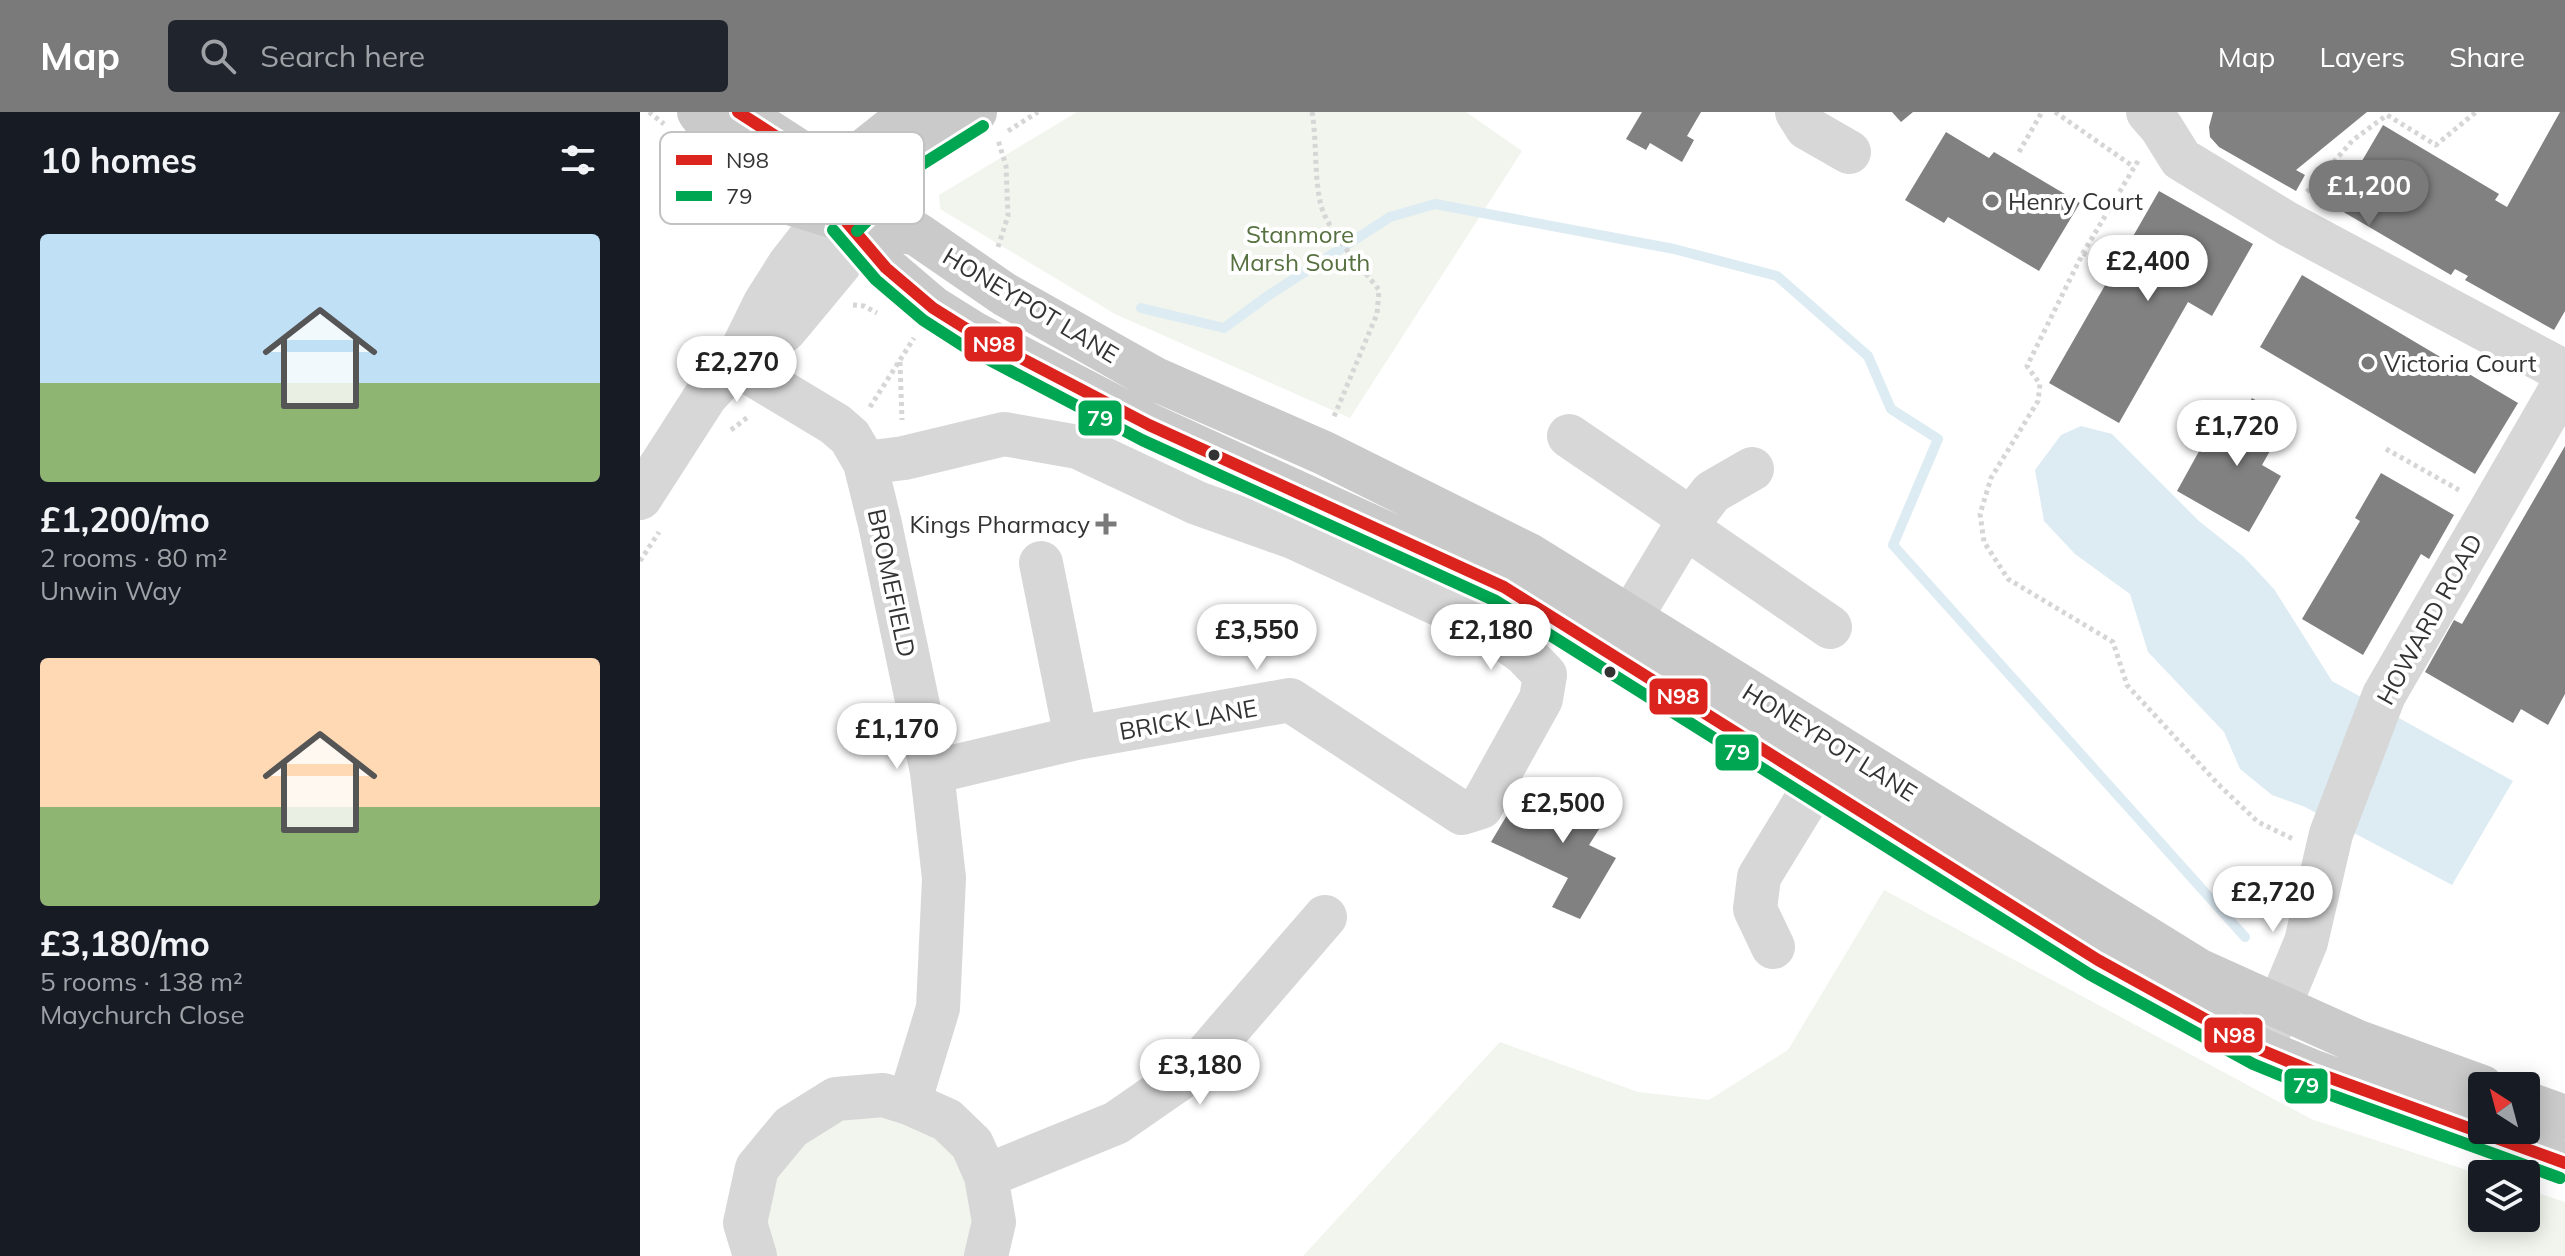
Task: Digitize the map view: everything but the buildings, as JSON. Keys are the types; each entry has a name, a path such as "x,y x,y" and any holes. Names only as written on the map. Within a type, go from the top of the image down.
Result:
{"main road":[{"name":"HONEYPOT LANE","path":"699,112 714,132"},
{"path":"738,112 769,132"},
{"path":"888,132 926,112"},
{"path":"924,148 988,131"},
{"name":"HONEYPOT LANE","path":"866,224 917,234 1004,294 1155,379 1324,453 1516,571 1817,782 2098,960 2261,1050 2565,1163"},
{"name":"HONEYPOT LANE","path":"1516,571 1631,617 2198,970 2358,1042 2468,1082"},
{"path":"2540,1108 2565,1117"}],"street":[{"path":"1797,112 1807,128 1849,152"},
{"path":"2159,117 2181,159 2288,224 2565,372"},
{"path":"640,498 705,397 735,364 765,303 789,265 810,238 837,224"},
{"name":"BROMEFIELD","path":"735,364 835,424 885,461 932,772 944,878 938,1008 909,1103"},
{"name":"HOWARD ROAD","path":"2261,1050 2306,942 2316,838 2384,695 2565,382"},
{"path":"885,461 1004,434 1078,447 1197,503 1293,537 1486,626 1516,571"},
{"path":"1569,436 1830,627"},
{"path":"1631,617 1688,523 1712,492 1752,469"},
{"path":"1041,563 1076,738"},
{"name":"BRICK LANE","path":"932,772 1076,738 1290,700 1462,813 1481,807 1541,699 1545,675 1525,654 1486,626"},
{"path":"1773,947 1755,909 1759,877 1817,782"},
{"path":"986,1176 1116,1123 1194,1069 1325,917"},
{"path":"755,1256 745,1223 757,1168 791,1127 836,1099 883,1095 947,1120 972,1144 986,1176 994,1222 986,1256"}],"path":[{"path":"995,256 1008,216 1006,166 988,131 1038,112"},
{"path":"1312,112 1317,140 1320,203 1335,232 1379,290 1377,314 1329,426"},
{"path":"2019,152 2042,112"},
{"path":"2055,112 2134,167"},
{"path":"2288,224 2307,191 2353,140 2387,115 2436,145 2476,112"},
{"path":"2159,117 2134,167 2083,253 2027,366 2040,384 2038,401 1991,478 1980,514 1984,542 2008,579 2113,642 2127,685 2218,784 2258,822 2316,838"},
{"path":"2083,253 2110,269"},
{"path":"842,302 864,306 890,320"},
{"path":"862,418 916,334"},
{"path":"885,461 900,361"},
{"path":"2386,449 2464,494"}],"green space":[{"name":"Stanmore Marsh South","path":"1077,112 1466,112 1522,151 1350,418 1115,314 940,209 939,195"},
{"path":"1884,890 2311,1119 2468,1170 2468,1232 2540,1232 2540,1194 2565,1202 2565,1256 1303,1256 1500,1042 1638,1092 1709,1100 1788,1050"},
{"path":"872,1109 938,1131 977,1188 974,1256 769,1256 765,1189 806,1130"}],"shaded area":[{"path":"2081,426 2112,434 2199,521 2244,557 2274,589 2332,681 2513,781 2452,885 2305,807 2272,795 2240,769 2224,732 2148,652 2130,594 2075,554 2044,521 2035,470 2061,435"}],"waterway":[{"path":"1141,308 1224,328 1269,295 1390,217 1435,204 1674,249 1777,276 1868,356 1891,409 1938,439 1893,545 2245,937"}],"transit line":[{"name":"N98","path":"738,112 769,132"},
{"name":"79","path":"924,163 983,126"},
{"name":"N98","path":"848,224 886,268 933,308 973,333 1149,425 1504,587 2098,960 2261,1050 2565,1163"},
{"name":"79","path":"857,231 864,224"},
{"name":"79","path":"833,230 876,280 923,320 965,347 1142,440 1496,601 2089,974 2253,1064 2560,1178"}],"place":[{"name":"Henry Court","path":"1992,201"},
{"name":"Victoria Court","path":"2368,363"},
{"name":"Kings Pharmacy","path":"1106,524"}]}
